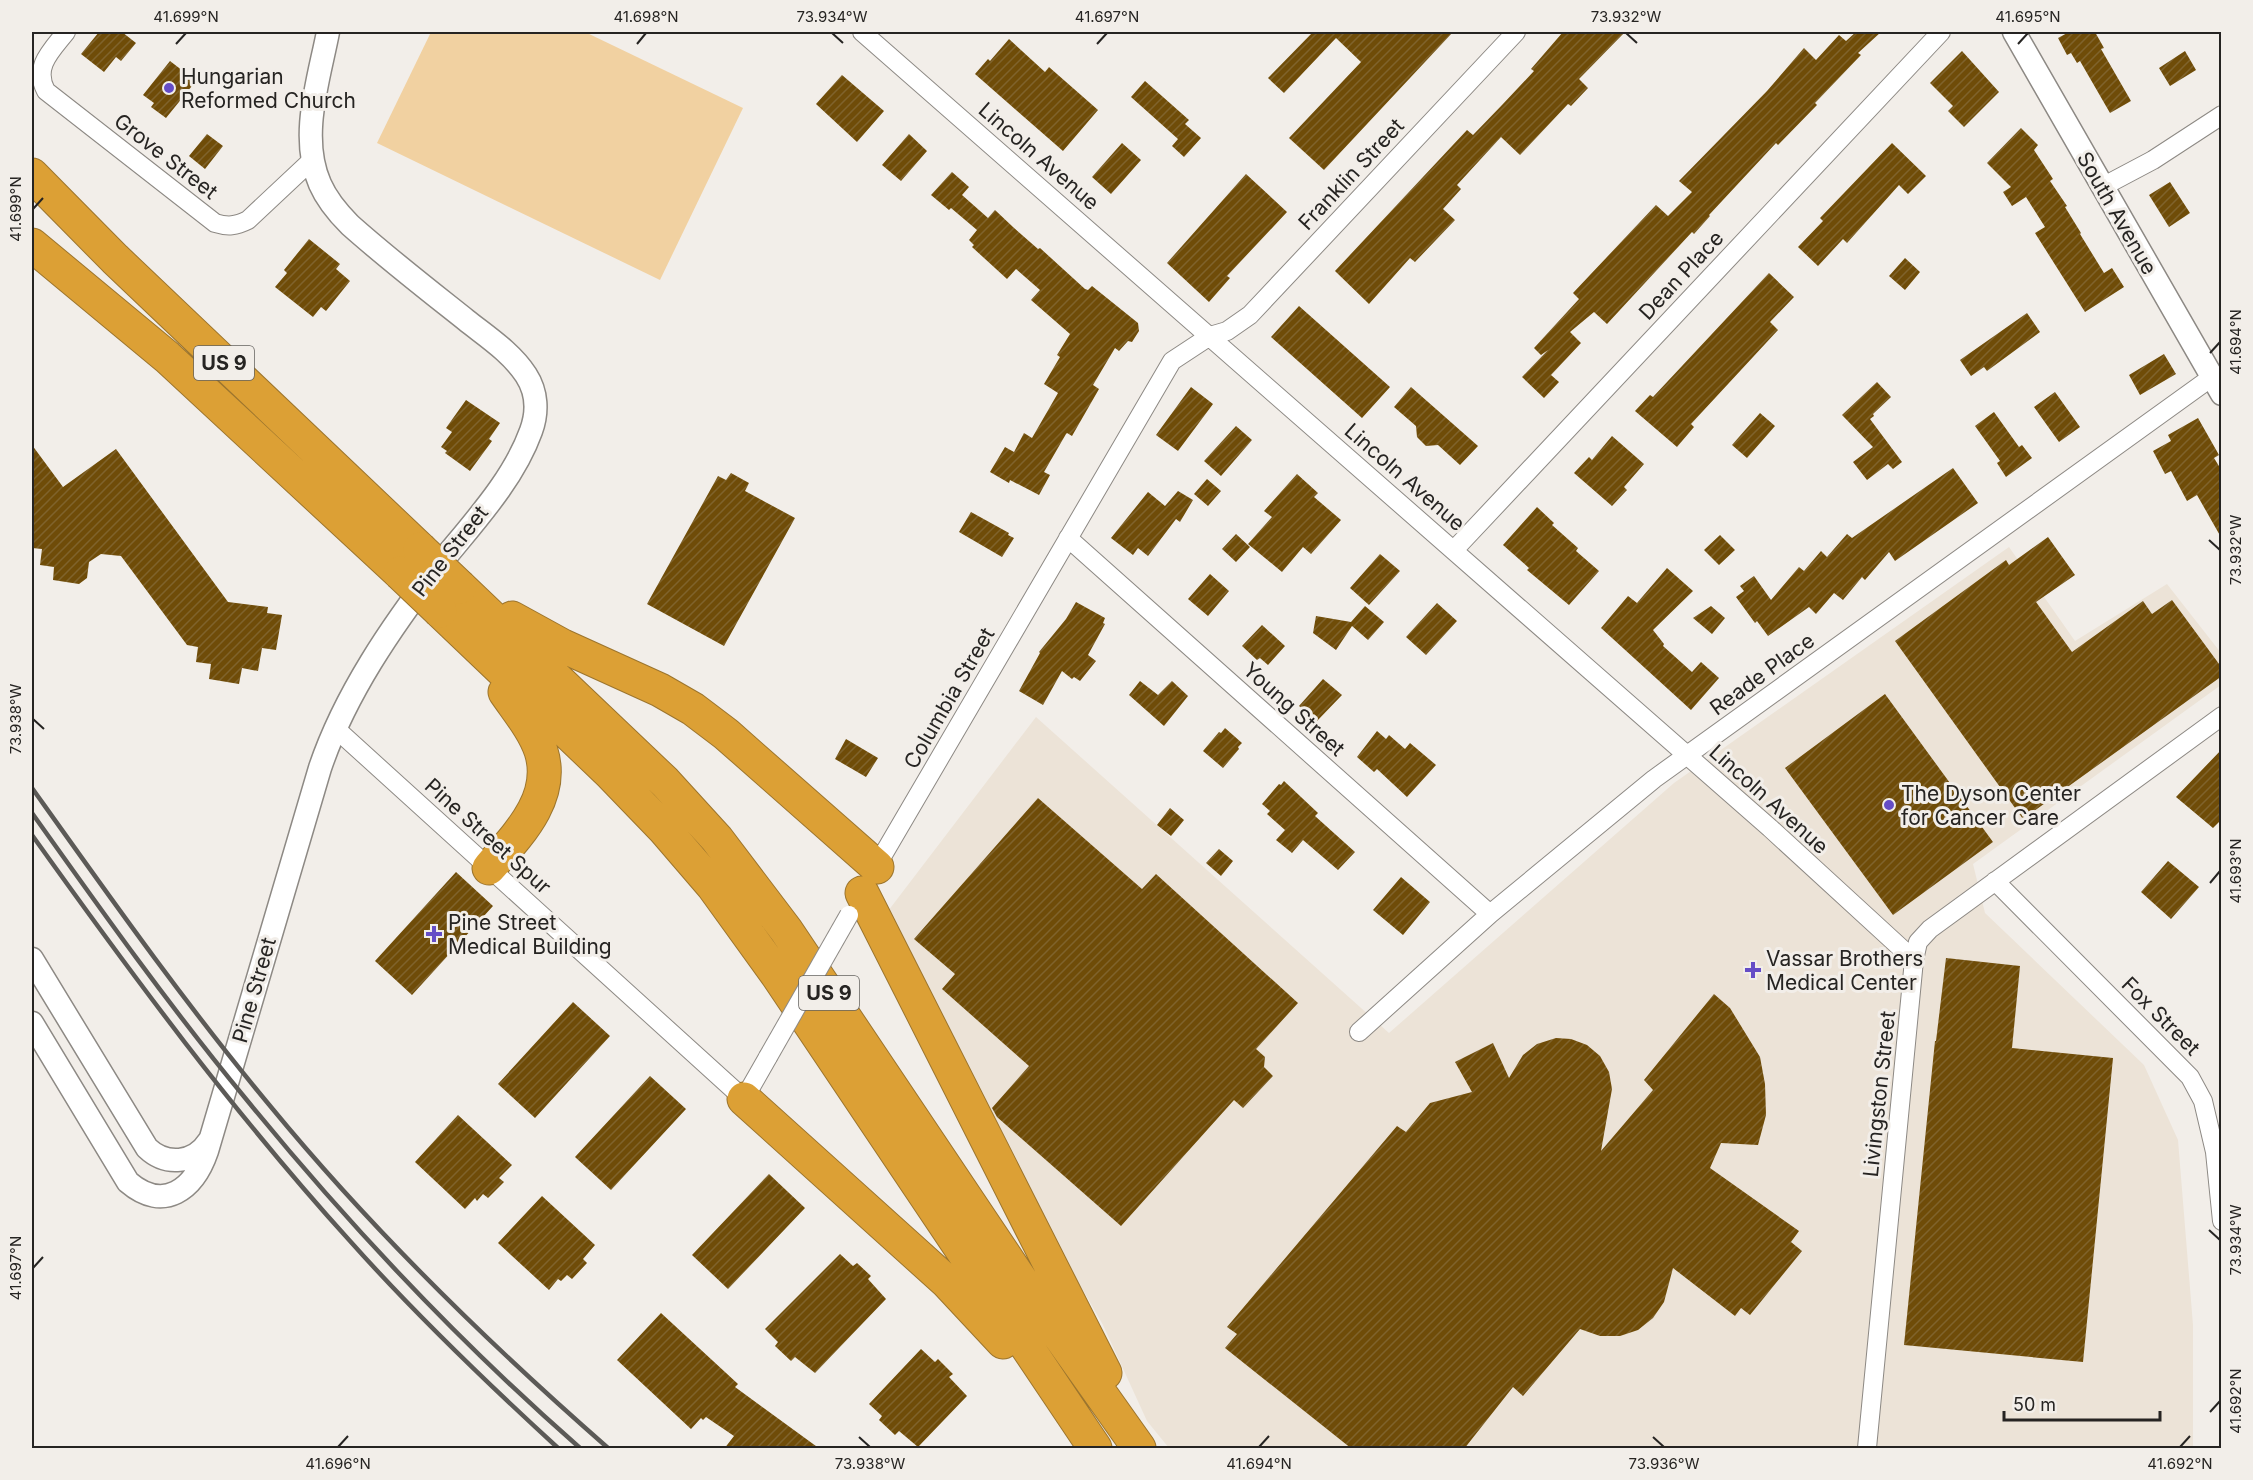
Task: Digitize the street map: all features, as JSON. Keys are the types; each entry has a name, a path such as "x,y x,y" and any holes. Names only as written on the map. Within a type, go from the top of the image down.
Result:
{"highway":[{"name":"US 9","path":"32,175 410,561 688,856 730,908 785,985 1095,1449"},
{"name":"US 9","path":"32,245 410,561"},
{"name":"US 9","path":"452,608 665,782 741,869 786,930 1066,1346 1139,1449"},
{"path":"452,608 563,646 660,690 693,709 726,734 862,892 1109,1381 1146,1449"},
{"path":"452,608 526,722 538,744 544,765 544,781 540,798 530,818 489,868"},
{"path":"744,1099 964,1298 1095,1449"}],"street":[{"name":"Grove Street","path":"66,32 40,69 41,82 46,91 215,223 237,226 248,220 312,160"},
{"name":"Pine Street","path":"32,1023 123,1176 135,1188 158,1196 177,1193 189,1184 200,1168 210,1140 335,728 355,691 406,610 509,472 531,431 535,402 531,385 519,365 350,225 333,206 320,184 312,160 311,134 328,32"},
{"name":"Lincoln Avenue","path":"862,32 1770,828 1914,960"},
{"name":"Franklin Street","path":"1210,336 1227,331 1250,315 1516,32"},
{"name":"Dean Place","path":"1454,550 1941,32"},
{"name":"South Avenue","path":"2014,32 2217,386"},
{"path":"2102,187 2153,160 2222,115"},
{"name":"Columbia Street","path":"744,1099 1172,361 1210,336"},
{"name":"Reade Place","path":"1359,1032 1490,914 1654,779 2217,386"},
{"name":"Young Street","path":"1068,538 1490,914"},
{"name":"Livingston Street","path":"1867,1449 1914,960 1918,942 1930,929 2222,716"},
{"name":"Pine Street Spur","path":"335,728 744,1099"},
{"name":"Fox Street","path":"1995,881 2190,1077 2204,1101 2215,1152 2222,1221"},
{"path":"32,959 147,1148 162,1158 178,1161 194,1156 210,1140"}],"shaded area":[{"path":"431,32 585,32 743,108 660,280 377,143"},
{"name":"Vassar Brothers Medical Center","path":"2009,547 2075,641 2167,584 2221,653 2221,685 1973,864 1985,913 2144,1065 2178,1140 2193,1325 2193,1448 1169,1448 1147,1421 1103,1325 987,1123 885,915 1036,717 1389,1033 1674,783"}],"building":[{"path":"99,32 122,32 136,43 121,61 116,57 104,72 81,54"},
{"path":"1313,32 1453,32 1324,170 1289,138 1361,62 1336,38 1284,93 1268,78"},
{"path":"1563,32 1625,32 1579,79 1588,88 1571,106 1568,104 1520,155 1501,137 1457,185 1461,189 1443,209 1455,220 1415,262 1410,258 1369,304 1335,271 1467,130 1473,135 1502,105 1534,71 1531,69"},
{"path":"1856,32 1881,32 1858,53 1861,55 1815,103 1817,105 1778,145 1776,143 1694,234 1692,232 1607,324 1594,312 1570,332 1581,343 1551,375 1559,382 1544,398 1522,377 1548,350 1541,355 1534,348 1579,299 1573,293 1656,205 1668,216 1692,192 1679,181 1767,91 1804,48 1816,60 1839,35 1846,41"},
{"path":"2069,32 2095,32 2104,48 2101,49 2131,101 2110,113 2080,61 2077,63 2071,53 2067,55 2058,38"},
{"path":"1009,39 1045,72 1049,67 1098,110 1063,151 975,74"},
{"path":"1962,51 1999,92 1964,127 1948,111 1953,106 1930,83"},
{"path":"2185,51 2196,70 2170,86 2159,68"},
{"name":"Hungarian Reformed Church","path":"170,61 196,81 166,118 151,107 154,103 143,95"},
{"path":"842,75 884,111 857,142 816,104"},
{"path":"1145,81 1189,120 1185,124 1201,138 1184,157 1172,146 1178,139 1131,97"},
{"path":"2021,128 2038,145 2034,150 2053,179 2050,181 2067,206 2065,207 2104,273 2112,268 2124,287 2085,312 2035,233 2045,227 2026,197 2012,206 2003,192 2011,187 1987,163"},
{"path":"207,134 223,146 205,169 189,156"},
{"path":"909,134 927,151 901,181 882,165"},
{"path":"1122,143 1141,160 1111,194 1092,177"},
{"path":"1892,143 1926,176 1908,194 1899,185 1847,243 1843,239 1818,266 1798,247 1823,221 1820,218"},
{"path":"952,172 969,187 962,195 988,218 995,210 1085,289 1088,290 1092,286 1138,323 1139,331 1132,342 1128,341 1119,351 1115,348 1093,385 1099,389 1072,436 1066,434 1044,472 1050,475 1039,495 1010,480 1009,483 990,472 1005,447 1014,452 1024,433 1032,438 1058,393 1044,384 1060,357 1057,355 1070,334 1031,300 1040,290 1016,269 1007,279 972,247 974,245 969,240 977,230 931,195"},
{"path":"1246,174 1287,212 1227,276 1230,278 1209,302 1167,263"},
{"path":"2170,182 2190,213 2169,227 2149,195"},
{"path":"309,239 340,264 336,269 350,281 326,311 321,307 313,317 275,287 287,273 284,270"},
{"path":"1905,258 1920,272 1905,290 1889,276"},
{"path":"1769,273 1794,297 1770,322 1778,330 1691,424 1694,427 1677,447 1635,411 1650,395 1653,397"},
{"path":"1299,306 1390,387 1362,418 1271,337"},
{"path":"2027,313 2040,332 1987,371 1984,367 1971,376 1960,360"},
{"path":"2164,354 2176,374 2140,395 2129,375"},
{"path":"1877,382 1891,397 1870,419 1902,462 1893,469 1888,464 1867,480 1853,462 1873,447 1842,415"},
{"path":"1191,387 1213,404 1178,451 1156,435"},
{"path":"1411,387 1478,446 1460,465 1438,445 1426,446 1417,437 1416,426 1394,407"},
{"path":"2055,392 2080,427 2059,442 2034,407"},
{"path":"466,400 500,423 489,439 492,441 470,471 445,453 447,451 441,447 452,432 446,428"},
{"path":"1994,412 2019,447 2022,445 2032,458 2006,477 1997,463 2000,461 1975,426"},
{"path":"1760,413 1775,426 1747,458 1732,445"},
{"path":"2198,418 2219,455 2214,458 2222,471 2222,539 2197,495 2187,501 2171,471 2165,474 2153,451 2171,441 2168,435"},
{"path":"1236,426 1252,440 1221,476 1204,461"},
{"path":"1612,436 1644,464 1624,487 1627,490 1612,506 1574,473 1589,457 1592,460"},
{"path":"32,445 63,487 116,449 228,602 268,607 267,613 282,615 276,650 262,648 258,671 242,668 239,684 209,679 211,664 196,662 198,647 187,645 121,556 101,554 89,562 87,578 79,584 53,580 54,567 40,565 42,549 32,548"},
{"path":"1953,468 1978,503 1895,561 1889,552 1865,580 1862,577 1843,600 1834,593 1816,614 1809,607 1768,636 1757,621 1755,623 1736,597 1744,591 1740,586 1754,576 1771,600 1799,567 1804,571 1821,551 1827,557 1847,534 1852,538"},
{"path":"731,473 749,483 745,491 795,518 724,646 647,604 718,476 726,480"},
{"path":"1297,474 1318,493 1314,497 1341,520 1311,554 1303,547 1282,572 1248,544 1272,517 1264,511"},
{"path":"1207,479 1221,491 1208,506 1194,494"},
{"path":"1178,491 1193,500 1180,522 1176,519 1148,556 1138,548 1133,555 1111,538 1148,492 1165,506"},
{"path":"1537,507 1554,523 1552,525 1578,548 1576,551 1599,571 1569,605 1527,570 1529,568 1503,545"},
{"path":"971,512 1014,538 1002,557 959,532"},
{"path":"1236,534 1250,547 1236,562 1222,549"},
{"path":"1720,535 1735,550 1719,565 1704,550"},
{"path":"2048,537 2075,575 2036,602 2072,652 2143,601 2152,614 2172,600 2222,668 2222,676 2023,819 1895,641 2006,560 2009,565"},
{"path":"1380,554 1400,571 1369,605 1350,588"},
{"path":"1667,568 1693,591 1653,630 1664,644 1663,646 1692,672 1701,662 1719,678 1691,710 1601,628 1628,596 1637,603"},
{"path":"1210,574 1229,591 1208,616 1188,599"},
{"path":"1076,602 1105,618 1103,623 1105,624 1088,655 1096,661 1080,681 1074,677 1072,679 1062,671 1043,705 1019,691 1039,652 1066,619"},
{"path":"1437,603 1457,621 1426,655 1406,637"},
{"path":"1365,606 1384,622 1368,640 1352,626 1336,650 1313,633 1316,616 1351,622"},
{"path":"1711,606 1725,618 1712,634 1693,618"},
{"path":"1262,625 1285,646 1268,665 1260,658 1257,660 1242,646"},
{"path":"1323,679 1342,695 1317,721 1299,706"},
{"path":"1140,681 1158,695 1172,681 1188,696 1164,726 1129,695"},
{"name":"The Dyson Center for Cancer Care","path":"1885,694 1993,842 1893,915 1785,768"},
{"path":"1225,728 1242,743 1223,768 1203,751"},
{"path":"1377,731 1386,739 1389,735 1405,749 1410,743 1436,765 1407,797 1377,769 1374,772 1357,757"},
{"path":"846,739 878,758 866,777 835,759"},
{"path":"2222,749 2222,819 2213,828 2176,797"},
{"path":"1284,781 1318,813 1315,816 1355,852 1338,870 1303,840 1292,853 1276,840 1285,830 1267,814 1270,811 1262,804"},
{"path":"1038,798 1142,889 1156,874 1298,1003 1256,1049 1265,1057 1264,1067 1273,1076 1243,1108 1234,1100 1121,1226 997,1117 992,1108 1029,1066 942,989 955,974 914,939"},
{"path":"1170,808 1184,820 1171,836 1157,825"},
{"path":"1219,849 1233,861 1221,876 1206,863"},
{"path":"2168,861 2199,887 2171,919 2141,892"},
{"name":"Pine Street Medical Building","path":"456,872 493,906 412,995 375,961"},
{"path":"1401,877 1430,902 1403,935 1373,910"},
{"path":"1946,958 2020,966 2012,1048 2113,1058 2083,1362 1904,1345 1935,1041"},
{"path":"1714,994 1730,1008 1760,1057 1765,1084 1766,1115 1758,1145 1721,1143 1710,1168 1799,1231 1791,1242 1802,1251 1750,1315 1741,1308 1735,1316 1673,1268 1664,1302 1653,1318 1638,1330 1620,1336 1600,1336 1580,1329 1523,1396 1513,1387 1464,1449 1352,1449 1225,1348 1237,1334 1227,1327 1397,1126 1406,1132 1430,1103 1472,1092 1455,1062 1493,1043 1509,1078 1523,1055 1537,1044 1556,1038 1571,1039 1587,1045 1600,1056 1609,1072 1612,1089 1601,1151 1653,1090 1644,1080"},
{"path":"573,1002 610,1036 535,1118 498,1084"},
{"path":"650,1076 686,1109 611,1190 575,1157"},
{"path":"458,1115 512,1165 499,1178 504,1182 488,1198 483,1194 477,1201 475,1198 465,1209 415,1162"},
{"path":"769,1174 805,1208 728,1289 692,1255"},
{"path":"542,1196 595,1245 583,1259 587,1263 572,1279 567,1275 561,1281 558,1279 549,1290 498,1243"},
{"path":"840,1254 853,1266 857,1263 871,1276 868,1279 886,1299 815,1373 795,1357 791,1361 775,1346 778,1342 765,1329"},
{"path":"661,1313 738,1384 735,1387 820,1449 724,1449 734,1436 706,1417 703,1420 701,1418 691,1429 617,1360"},
{"path":"921,1349 935,1362 938,1359 953,1374 949,1377 967,1396 918,1447 899,1431 895,1435 879,1420 882,1416 869,1404"}],"railway":[{"path":"32,788 178,990 310,1153 433,1285 519,1368 608,1448"},
{"path":"32,813 163,994 285,1146 406,1281 448,1324 580,1448"},
{"path":"32,835 185,1042 307,1193 425,1321 558,1448"}],"place":[{"name":"Hungarian Reformed Church","path":"169,88"},
{"name":"The Dyson Center for Cancer Care","path":"1889,805"},
{"name":"Pine Street Medical Building","path":"434,934"},
{"name":"Vassar Brothers Medical Center","path":"1753,970"}]}
